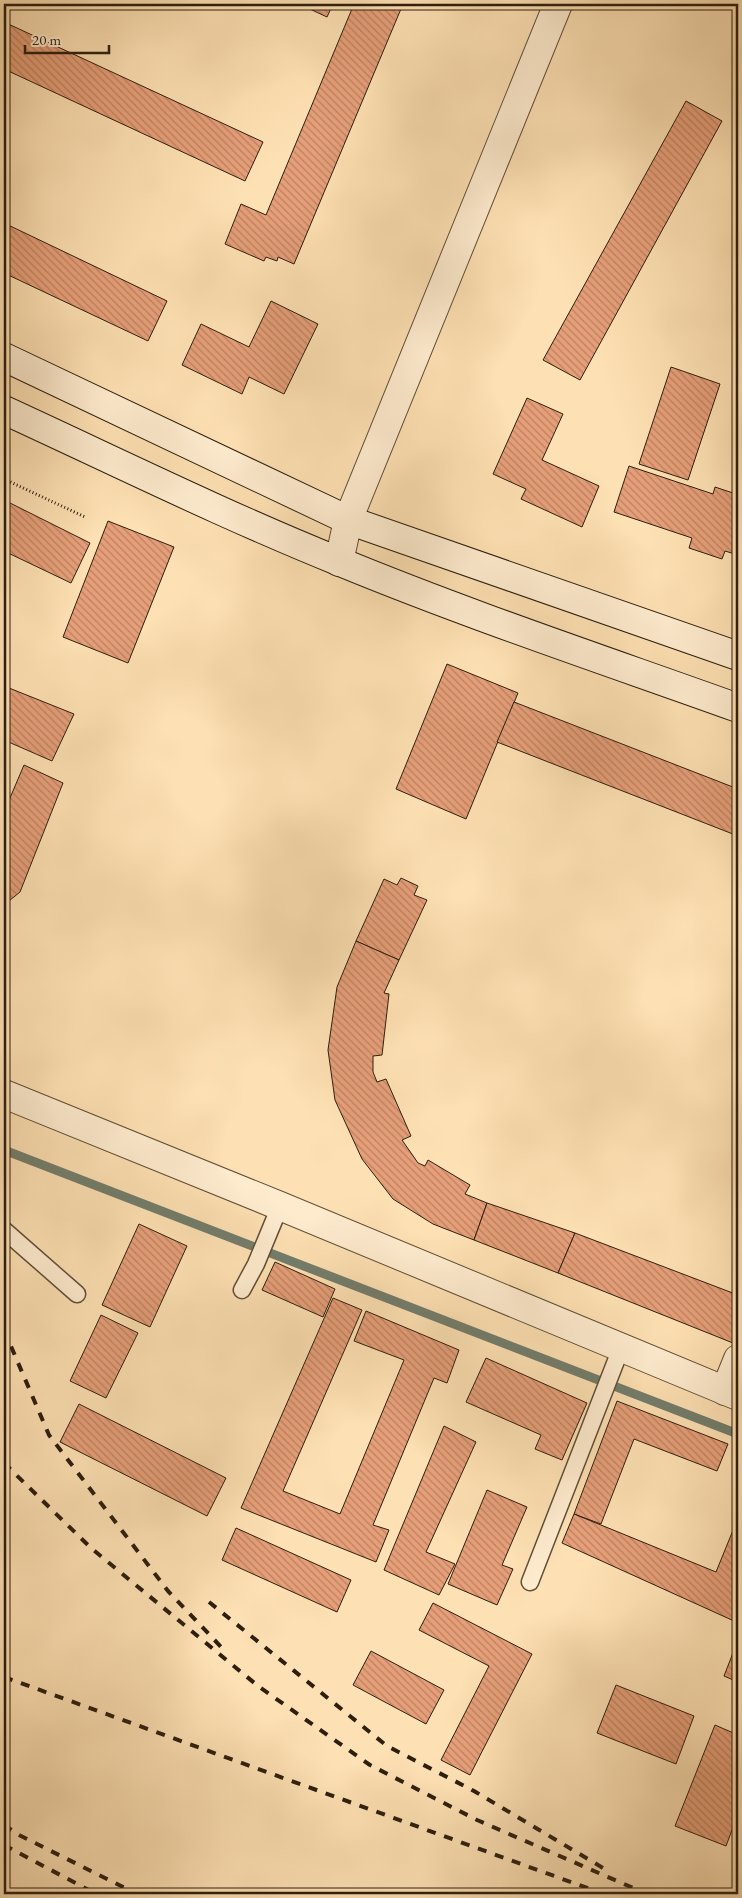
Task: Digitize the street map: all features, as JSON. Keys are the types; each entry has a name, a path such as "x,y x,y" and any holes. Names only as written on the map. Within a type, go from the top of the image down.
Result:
{"main road":[{"path":"339,562 348,520 558,4"},
{"path":"4,357 348,520 738,656"},
{"path":"4,410 262,530 339,562 509,627 738,708"},
{"path":"4,1094 277,1215 616,1358 732,1394 738,1359"}],"lane":[{"path":"242,1290 256,1264 277,1215"},
{"path":"4,1230 77,1294"},
{"path":"530,1582 616,1358"}],"path":[{"path":"4,480 85,518"}],"building":[{"path":"299,4 333,4 327,17"},
{"path":"354,4 403,4 294,264 278,257 277,261 266,257 264,261 225,244 241,204 266,215"},
{"path":"4,22 263,142 245,181 4,69"},
{"path":"686,101 722,121 580,380 543,360"},
{"path":"4,223 167,301 148,341 4,273"},
{"path":"271,301 318,324 284,394 249,377 242,394 182,365 201,324 249,347"},
{"path":"671,367 720,384 688,480 639,464"},
{"path":"527,398 563,414 542,460 599,486 582,527 521,499 526,489 493,474"},
{"path":"629,466 713,494 715,487 736,494 733,502 738,504 738,555 725,551 722,559 689,548 692,538 614,512"},
{"path":"4,500 90,543 71,583 4,551"},
{"path":"108,521 174,547 128,663 63,637"},
{"path":"447,664 518,693 466,819 396,789"},
{"path":"4,686 74,714 52,761 4,740"},
{"path":"514,702 738,789 738,836 497,742"},
{"path":"24,765 63,783 20,892 4,905 4,812"},
{"path":"401,878 418,886 414,895 427,900 399,960 356,941 384,879 397,885"},
{"path":"356,941 399,960 384,993 389,994 382,1055 373,1056 373,1072 377,1082 386,1079 411,1136 402,1140 418,1163 425,1166 428,1160 470,1185 465,1194 487,1203 474,1240 433,1224 393,1199 362,1159 335,1100 328,1050 337,987"},
{"path":"487,1203 575,1233 558,1273 474,1240"},
{"path":"139,1224 187,1246 150,1327 102,1305"},
{"path":"575,1233 738,1295 738,1330 733,1343 558,1273"},
{"path":"275,1262 335,1289 323,1317 262,1290"},
{"path":"333,1298 362,1310 283,1491 340,1514 404,1360 354,1341 366,1311 459,1350 447,1383 434,1378 373,1525 389,1530 376,1562 241,1508"},
{"path":"101,1315 138,1333 106,1398 70,1381"},
{"path":"486,1358 587,1403 562,1460 535,1449 541,1435 466,1402"},
{"path":"617,1401 728,1444 717,1471 634,1439 601,1524 574,1514"},
{"path":"79,1404 226,1478 207,1516 60,1442"},
{"path":"444,1426 476,1442 426,1552 455,1564 439,1595 384,1570"},
{"path":"487,1490 527,1507 502,1565 513,1569 497,1605 448,1584"},
{"path":"574,1514 716,1572 738,1518 738,1611 734,1621 562,1543"},
{"path":"236,1528 351,1580 337,1612 222,1560"},
{"path":"433,1603 532,1654 470,1775 441,1760 489,1666 419,1630"},
{"path":"738,1640 738,1682 724,1676"},
{"path":"371,1651 444,1690 426,1724 353,1685"},
{"path":"616,1685 694,1716 676,1764 597,1733"},
{"path":"715,1725 738,1735 738,1814 726,1846 675,1826"}],"waterway":[{"path":"4,1150 738,1434"}],"railway":[{"path":"4,1330 49,1435 168,1591 224,1650"},
{"path":"4,1463 91,1548 258,1686 370,1765 477,1820 647,1894"},
{"path":"209,1602 387,1746 474,1791 603,1868"},
{"path":"4,1677 604,1894"},
{"path":"4,1825 19,1835 137,1894"},
{"path":"4,1845 96,1894"},
{"path":"4,1888 14,1894"}]}
